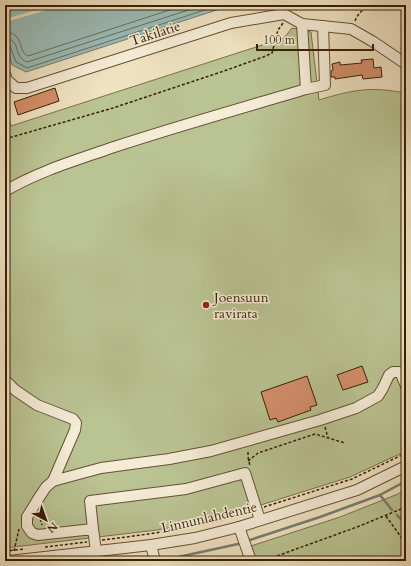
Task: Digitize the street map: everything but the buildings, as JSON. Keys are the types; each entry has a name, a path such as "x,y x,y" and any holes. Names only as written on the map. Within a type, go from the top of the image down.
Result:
{"street":[{"path":"283,12 302,24 351,29 406,64"},
{"name":"Takilatie","path":"5,74 7,80 16,88 27,88 231,23 283,12"},
{"path":"302,24 306,89"},
{"path":"5,191 23,180 66,163 178,126 306,89 325,85 323,26"},
{"path":"93,530 38,535 32,533 27,526 27,517 46,486 54,480 101,468 169,459 211,451 320,420 356,408 378,396 389,375 394,372 399,372 401,374 406,386"},
{"path":"5,380 15,390 37,405 73,418 76,423 75,430 54,480"},
{"name":"Linnunlahdentie","path":"16,561 151,545 195,538 239,527 357,490 406,466"},
{"path":"96,551 90,501 186,489 245,473 260,520"},
{"path":"239,527 251,561"},
{"path":"151,545 155,561"}],"path":[{"path":"351,29 357,16 365,8 372,5"},
{"path":"5,139 112,108 266,56 272,53 283,12"},
{"path":"324,427 328,438"},
{"path":"248,461 258,453 315,434 345,443"},
{"path":"248,452 248,457"},
{"path":"41,548 202,526 352,479 406,453"},
{"path":"263,561 386,516 406,507"},
{"path":"386,516 406,544"},
{"path":"5,551 29,549"}],"green space":[{"name":"Joensuun ravirata","path":"292,28 311,32 319,100 361,90 381,90 405,93 406,91 406,451 350,477 213,520 157,530 5,548 5,106 11,126 284,38"},
{"path":"406,489 406,561 257,561 251,546 340,517 398,494"}],"water":[{"path":"5,5 232,5 26,72 12,65 5,42"}],"pier":[{"path":"54,5 65,5 5,22 5,19"}],"waterway":[{"path":"392,510 380,495 406,481"},
{"path":"250,540 380,495"},
{"path":"397,515 406,525"},
{"path":"169,561 169,559 238,544"}],"place":[{"name":"Joensuun ravirata","path":"206,305"}]}
